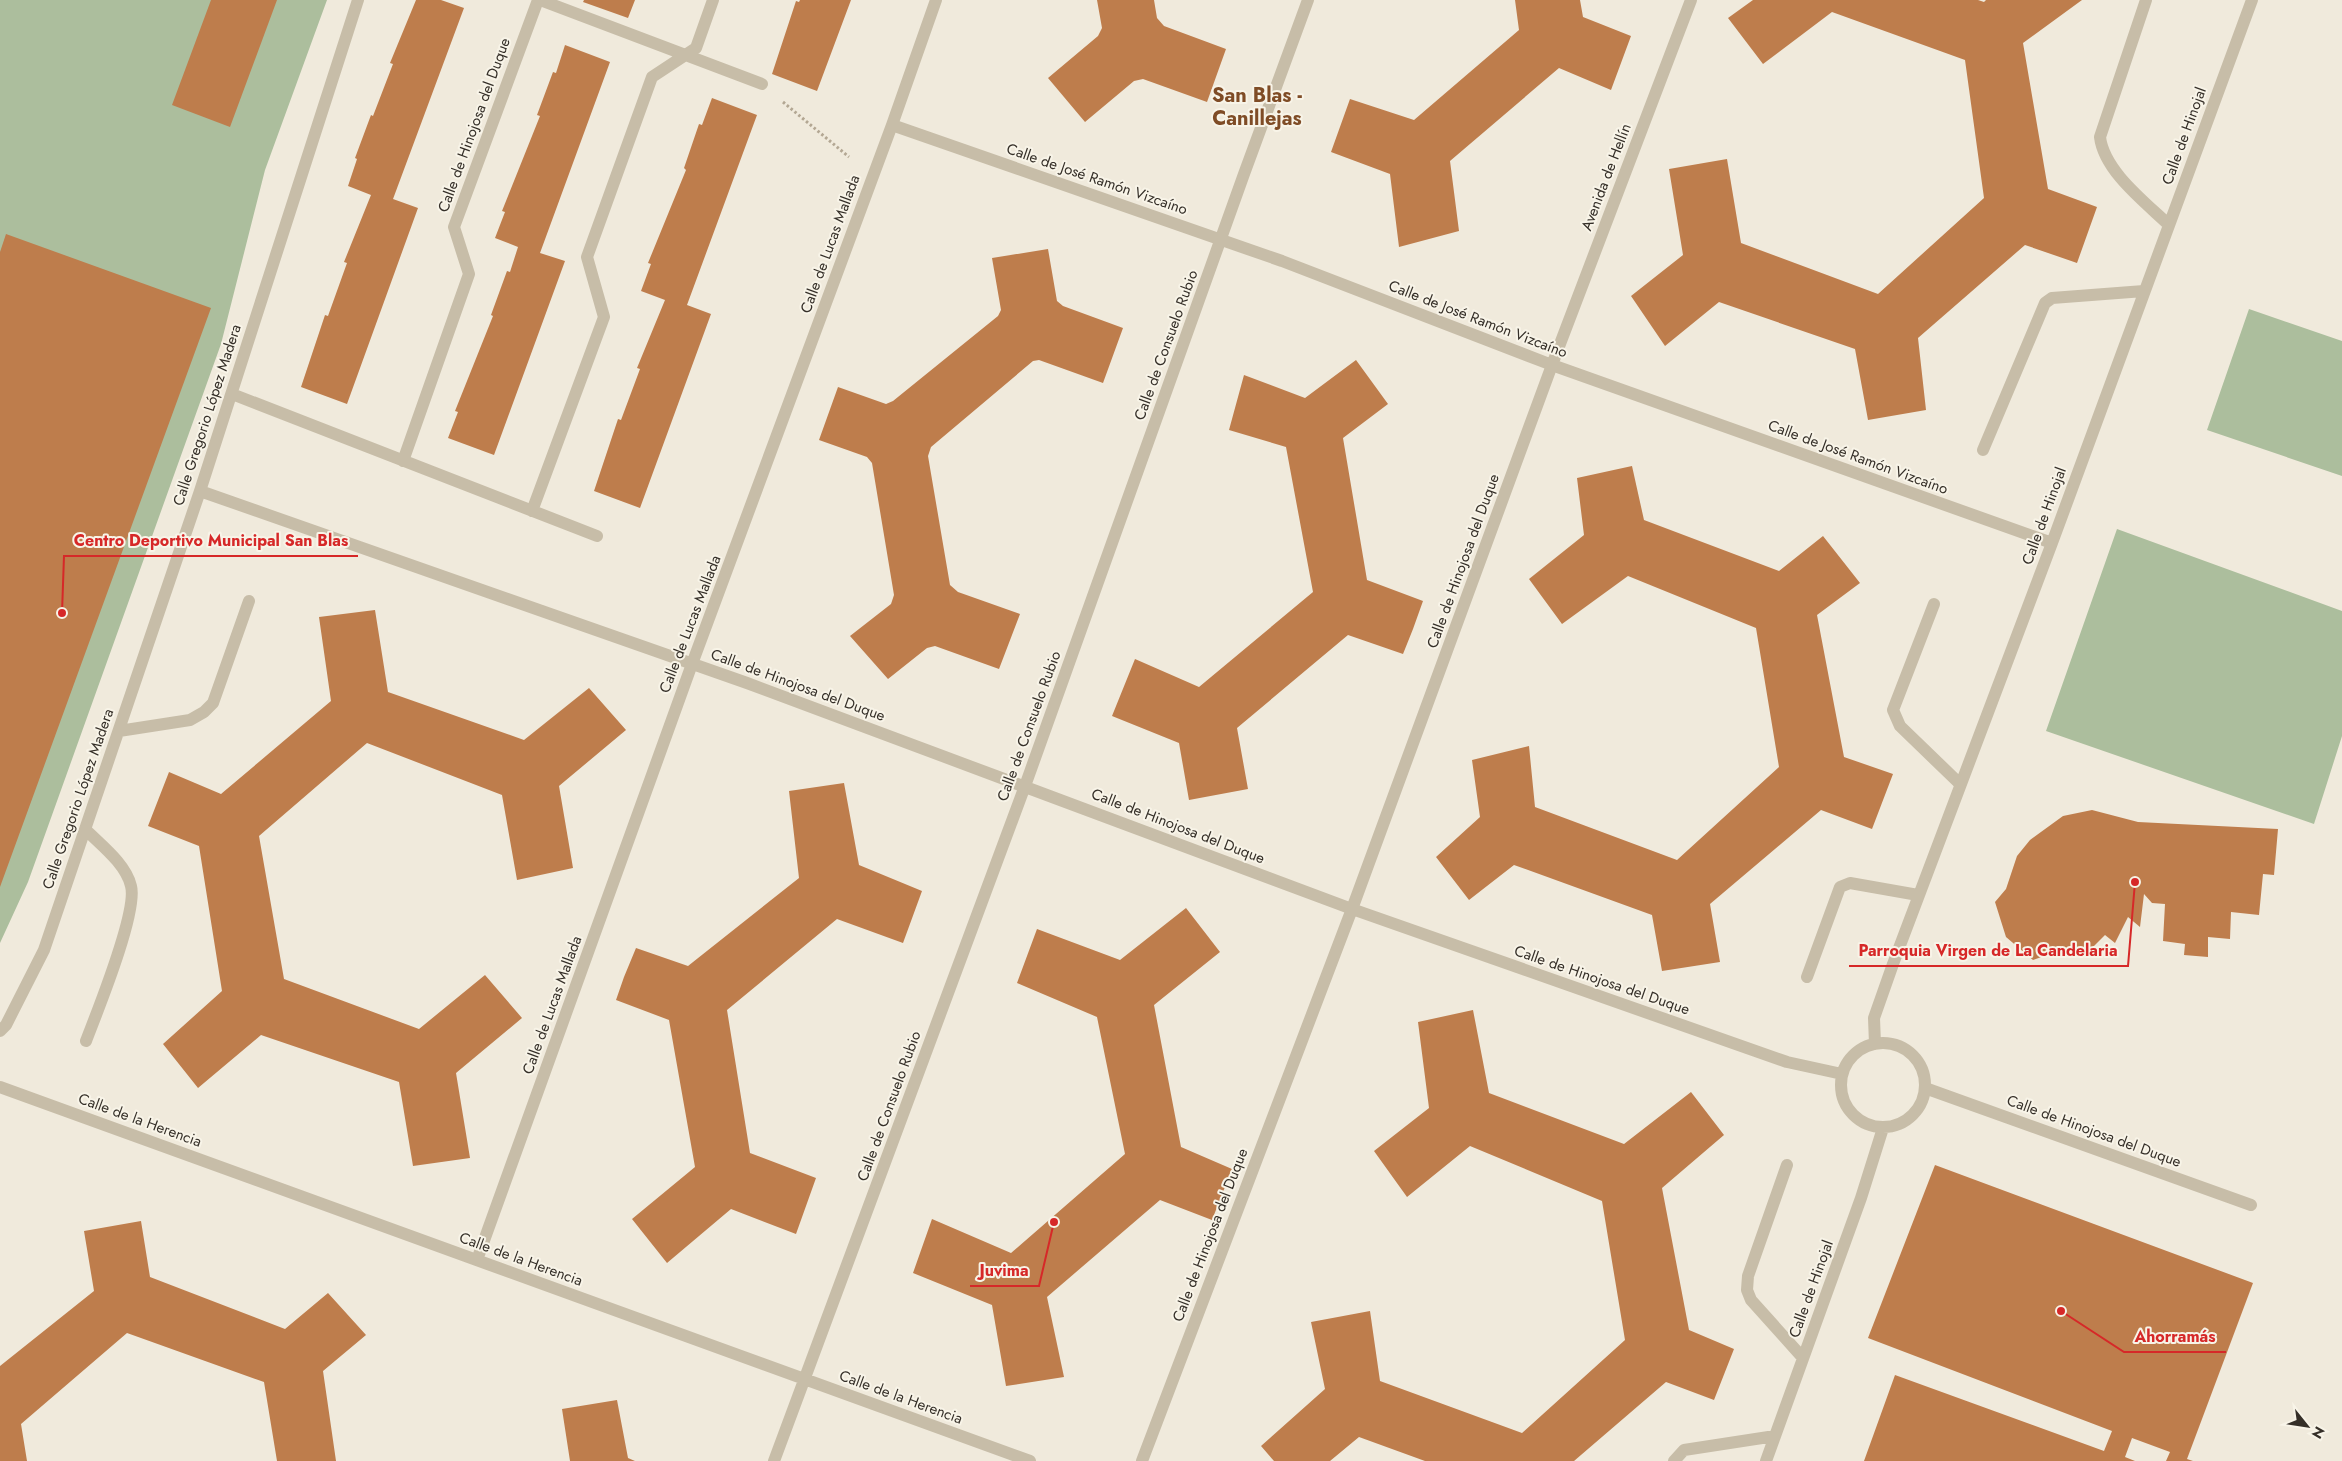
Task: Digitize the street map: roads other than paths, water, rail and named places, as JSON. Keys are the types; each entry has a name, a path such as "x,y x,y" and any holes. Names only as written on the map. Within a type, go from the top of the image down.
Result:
{"street":[{"name":"Calle Gregorio López Madera","path":"0,1031 6,1025 44,950 86,830 232,394 358,0"},
{"path":"539,0 683,56 762,84"},
{"name":"Calle de Hinojosa del Duque","path":"403,461 469,274 454,226 539,0"},
{"path":"532,511 604,317 587,257 652,77 696,48 713,0"},
{"name":"Calle de Lucas Mallada","path":"477,1260 692,664 892,125 936,0"},
{"name":"Calle de Consuelo Rubio","path":"774,1461 1025,786 1308,0"},
{"name":"Avenida de Hellín","path":"1552,365 1691,0"},
{"path":"2146,0 2100,137 2101,150 2110,166 2169,225"},
{"name":"Calle de Hinojal","path":"1875,1044 1874,1018 1918,895 2052,543 2252,0"},
{"name":"Calle de José Ramón Vizcaíno","path":"892,125 1282,261 1552,365 2052,543"},
{"path":"1982,450 2044,303 2052,298 2144,291"},
{"name":"Calle de Hinojosa del Duque","path":"1142,1461 1352,909 1552,365"},
{"path":"232,394 597,536"},
{"name":"Calle de Hinojosa del Duque","path":"200,491 692,664 1025,786 1352,909 1787,1062 1842,1074"},
{"path":"118,731 190,720 204,712 213,703 249,601"},
{"path":"1934,604 1894,702 1893,710 1900,726 1960,784"},
{"path":"86,830 111,855 123,870 132,887 129,918 86,1042"},
{"path":"1807,977 1840,887 1850,883 1918,895"},
{"path":"1875,1044 1900,1046 1911,1053 1919,1063 1926,1088 1919,1106 1907,1120 1896,1126 1883,1128 1859,1120 1849,1111 1843,1099 1842,1074 1855,1055 1864,1048 1875,1044"},
{"name":"Calle de la Herencia","path":"0,1087 1030,1461"},
{"name":"Calle de Hinojosa del Duque","path":"1926,1088 2251,1205"},
{"name":"Calle de Hinojal","path":"1766,1461 1861,1198 1883,1128"},
{"path":"1787,1165 1748,1276 1747,1290 1751,1300 1803,1358"},
{"path":"1674,1461 1684,1450 1775,1436"}],"place":[{"name":"Centro Deportivo Municipal San Blas","path":"62,613"},
{"name":"Parroquia Virgen de La Candelaria","path":"2135,882"},
{"name":"Juvima","path":"1054,1222"},
{"name":"Ahorramás","path":"2061,1311"}],"district":[{"name":"San Blas - Canillejas","path":"1257,106"}]}
